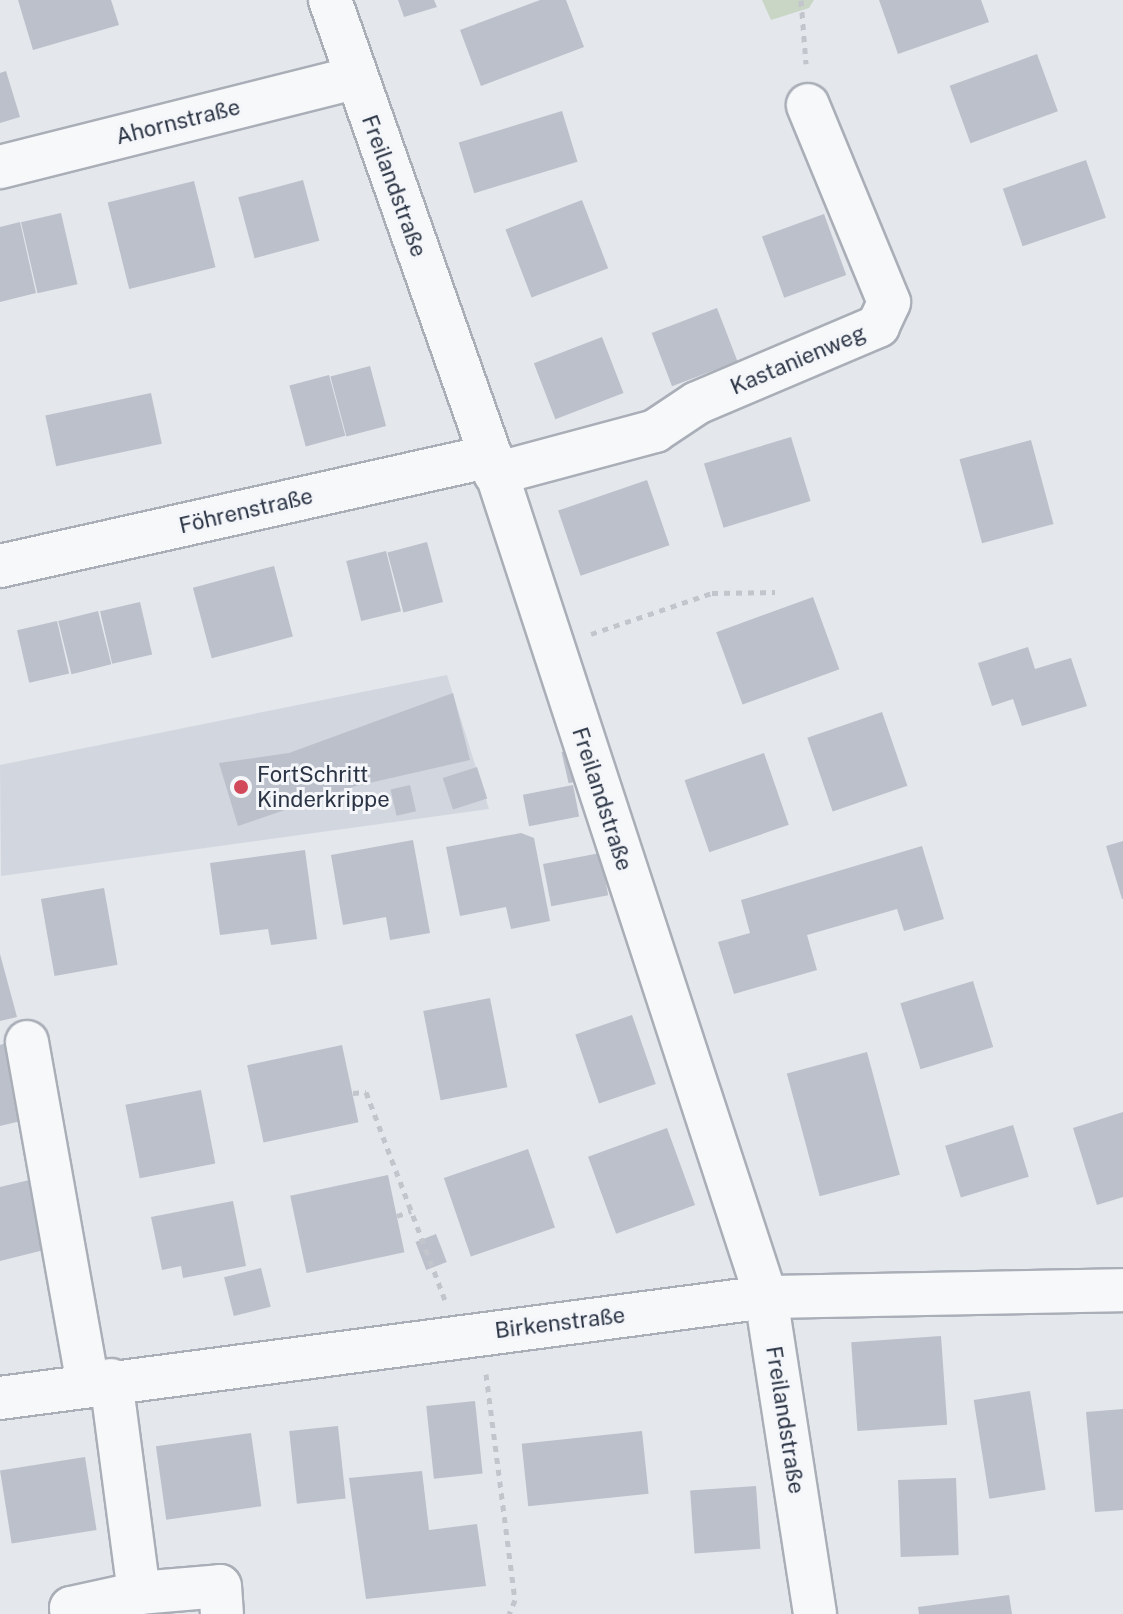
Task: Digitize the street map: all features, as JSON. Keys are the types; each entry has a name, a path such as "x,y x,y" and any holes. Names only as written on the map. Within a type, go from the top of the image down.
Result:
{"street":[{"name":"Freilandstraße","path":"330,0 493,465 766,1297 815,1614"},
{"name":"Ahornstraße","path":"0,167 355,78"},
{"name":"Kastanienweg","path":"493,465 655,431 697,403 878,326 889,302 808,105"},
{"name":"Föhrenstraße","path":"0,566 493,465"},
{"path":"27,1042 99,1381 139,1593"},
{"name":"Birkenstraße","path":"0,1398 465,1323 766,1297 1123,1290"},
{"path":"72,1614 71,1608 139,1593 220,1586 222,1614"}],"path":[{"path":"801,0 808,105"},
{"path":"552,647 712,593 775,592"},
{"path":"353,1093 366,1092 411,1211 465,1323 515,1600 509,1614"},
{"path":"397,1216 411,1211"}],"shaded area":[{"name":"FortSchritt Kinderkrippe","path":"447,675 489,809 1,876 0,765"}],"green space":[{"path":"762,0 814,0 809,8 771,20"}],"building":[{"path":"18,0 111,0 119,25 33,50"},
{"path":"398,0 434,0 437,7 404,17"},
{"path":"540,0 566,0 584,47 481,86 460,30"},
{"path":"879,0 981,0 989,22 898,54"},
{"path":"1037,54 1058,111 970,143 950,86"},
{"path":"6,71 20,117 0,123 0,73"},
{"path":"562,111 577,162 474,193 459,143"},
{"path":"1086,160 1106,218 1023,246 1003,189"},
{"path":"303,180 319,241 255,258 238,197"},
{"path":"194,181 216,267 129,289 108,203"},
{"path":"582,200 608,268 532,298 505,229"},
{"path":"61,213 77,284 37,293 21,222"},
{"path":"824,214 846,275 784,298 762,237"},
{"path":"20,222 36,293 0,302 0,227"},
{"path":"717,308 737,361 672,386 652,333"},
{"path":"602,337 624,393 555,419 534,363"},
{"path":"370,366 386,426 346,436 330,377"},
{"path":"329,375 345,436 306,446 289,386"},
{"path":"151,393 162,444 56,466 45,415"},
{"path":"791,437 811,501 724,528 704,464"},
{"path":"1031,440 1054,524 982,543 960,459"},
{"path":"647,480 669,545 581,576 558,511"},
{"path":"427,542 443,602 403,612 387,553"},
{"path":"386,551 401,611 361,621 346,561"},
{"path":"274,566 293,637 212,658 193,588"},
{"path":"813,597 839,669 743,705 716,632"},
{"path":"140,602 152,655 112,664 100,611"},
{"path":"98,611 111,664 72,674 58,621"},
{"path":"57,621 69,674 29,683 17,630"},
{"path":"1028,647 1035,669 1071,658 1087,706 1022,726 1013,699 992,706 978,663"},
{"path":"453,693 470,760 356,786 238,826 219,763 289,753"},
{"path":"882,712 907,786 833,811 807,738"},
{"path":"579,748 586,779 569,783 561,752"},
{"path":"764,753 789,825 709,852 685,780"},
{"path":"477,767 487,798 453,810 443,778"},
{"path":"410,785 416,811 397,816 391,789"},
{"path":"573,785 579,816 529,826 523,795"},
{"path":"521,833 534,838 550,921 511,929 506,907 460,916 446,847"},
{"path":"413,840 430,933 390,940 386,917 343,925 331,855"},
{"path":"1123,841 1123,899 1122,899 1106,846"},
{"path":"922,846 944,919 904,931 897,909 807,935 817,970 734,994 718,942 750,933 741,900"},
{"path":"305,850 317,939 271,945 268,929 220,935 210,863"},
{"path":"600,853 608,895 551,906 543,864"},
{"path":"104,888 118,965 55,976 41,899"},
{"path":"0,954 17,1017 0,1021"},
{"path":"973,981 993,1047 920,1069 900,1003"},
{"path":"490,998 507,1087 441,1100 423,1011"},
{"path":"632,1015 656,1084 599,1104 575,1035"},
{"path":"6,1043 25,1120 0,1126 0,1045"},
{"path":"342,1045 358,1122 264,1142 247,1065"},
{"path":"867,1052 900,1175 820,1196 787,1073"},
{"path":"201,1090 215,1164 140,1178 125,1105"},
{"path":"1123,1112 1123,1197 1097,1205 1073,1128"},
{"path":"1013,1125 1029,1177 961,1197 945,1146"},
{"path":"667,1128 695,1205 616,1234 588,1157"},
{"path":"528,1149 555,1227 471,1256 444,1178"},
{"path":"388,1175 404,1252 307,1273 290,1196"},
{"path":"42,1177 60,1246 0,1261 0,1187"},
{"path":"233,1201 246,1266 183,1278 181,1266 162,1270 151,1217"},
{"path":"436,1234 447,1262 426,1270 415,1242"},
{"path":"261,1268 271,1307 234,1316 224,1277"},
{"path":"941,1336 947,1425 857,1431 851,1342"},
{"path":"1030,1391 1046,1490 989,1499 974,1400"},
{"path":"475,1401 483,1474 434,1479 426,1406"},
{"path":"1123,1409 1123,1510 1095,1512 1086,1412"},
{"path":"338,1426 346,1499 297,1504 289,1431"},
{"path":"642,1431 649,1494 528,1506 522,1444"},
{"path":"251,1433 261,1506 166,1520 156,1446"},
{"path":"85,1457 97,1530 12,1544 0,1470"},
{"path":"422,1471 429,1530 477,1524 486,1586 366,1599 349,1478"},
{"path":"956,1478 959,1555 901,1557 898,1480"},
{"path":"756,1486 760,1549 695,1553 690,1491"},
{"path":"1009,1595 1012,1614 919,1614 918,1607"}],"place":[{"name":"FortSchritt Kinderkrippe","path":"241,787"}]}
